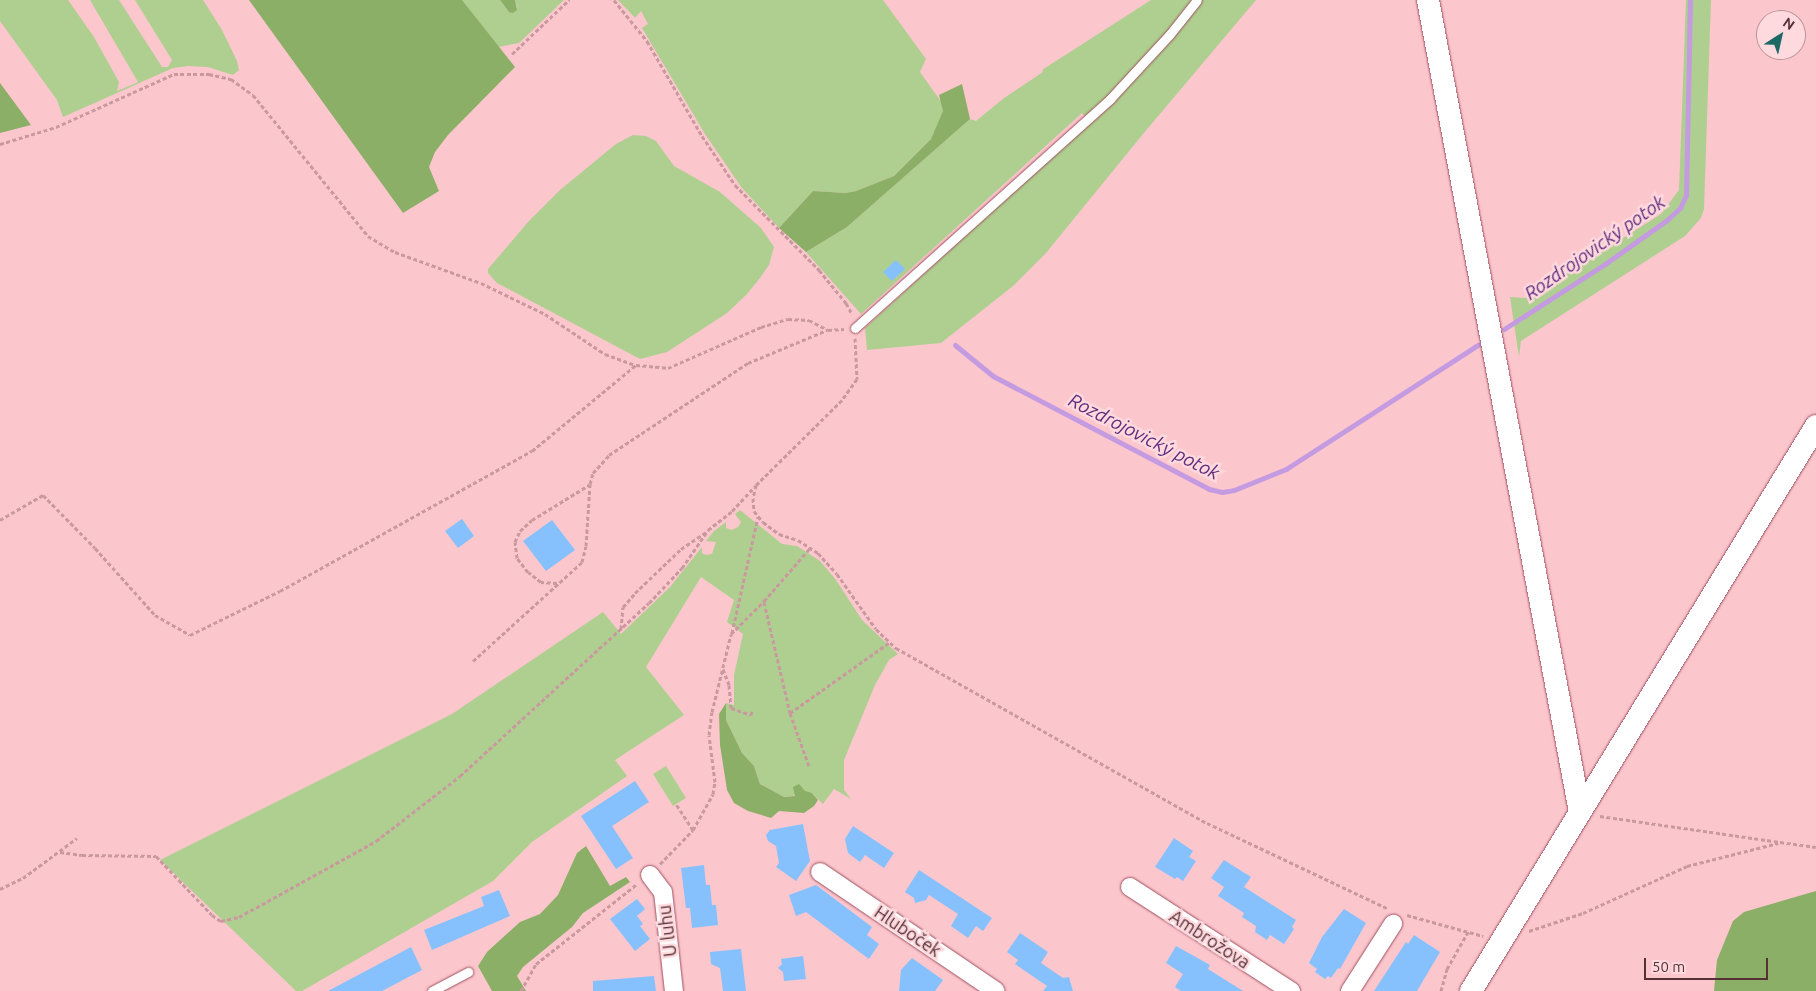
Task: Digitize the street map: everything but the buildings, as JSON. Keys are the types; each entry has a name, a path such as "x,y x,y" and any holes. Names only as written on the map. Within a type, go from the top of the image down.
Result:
{"street":[{"path":"1428,0 1580,812"},
{"path":"1471,991 1816,426"},
{"name":"Hluboček","path":"820,872 996,991"},
{"name":"U luhu","path":"650,875 663,892 674,991"},
{"name":"Ambrožova","path":"1130,887 1291,991"},
{"path":"1350,991 1394,915"}],"lane":[{"path":"854,328 1110,99 1170,34 1197,0"},
{"path":"432,991 468,972"}],"path":[{"path":"512,54 569,0"},
{"path":"614,0 648,41 702,136 734,185 819,270 841,296 853,317 857,379 842,400 732,511 681,549 635,593 623,607 621,630"},
{"path":"0,144 56,127 174,74 208,74 231,79 254,95 368,236 395,252 481,283 513,298 545,314 605,354 636,365 668,368 761,327 788,319 810,320 828,330"},
{"path":"473,661 582,562 586,546 590,484 593,473 609,455 748,363 828,330 854,328"},
{"path":"0,520 42,495 95,548 155,615 190,635 280,591 532,451 636,365"},
{"path":"558,583 541,582 528,572 517,558 515,542 520,531 532,520 590,484"},
{"path":"756,486 753,498 754,510 758,516 778,534 798,540 810,548 837,574 871,623 896,648 1207,823 1394,915 1468,932 1448,969 1441,991"},
{"path":"522,991 536,964 623,893 650,875 692,830 712,794 715,782 709,735 712,712 732,634 758,516"},
{"path":"60,852 82,855 156,856 212,915 221,921 239,917 376,841 460,776 621,630 682,568 708,530"},
{"path":"732,634 764,601 810,548"},
{"path":"764,601 790,713 810,766"},
{"path":"790,713 890,642"},
{"path":"722,668 729,686 731,708 751,715 752,711"},
{"path":"676,804 692,830"},
{"path":"1580,812 1778,843 1816,846"},
{"path":"0,889 23,878 78,838"},
{"path":"1502,941 1583,913 1687,866 1778,843"}],"green space":[{"path":"0,0 68,0 94,37 119,82 117,91 138,82 90,0 119,0 162,67 168,67 172,60 135,0 203,0 222,30 237,61 239,70 233,75 208,67 188,66 173,68 63,117 57,100 0,21"},
{"path":"249,0 462,0 515,67 448,135 435,152 429,167 439,191 403,213"},
{"path":"462,0 500,0 509,12 515,12 517,7 515,0 564,0 519,43 498,47"},
{"path":"500,0 515,0 517,10 513,13 509,12"},
{"path":"618,0 883,0 926,59 920,72 942,103 943,111 939,124 931,139 894,176 846,193 813,191 779,228 742,188 705,134 642,28 648,24 641,11 635,18"},
{"path":"1151,0 1256,0 1046,253 1013,286 941,343 867,350 865,328 1090,122 1082,113 861,314 806,252 847,227 970,119 976,121 1004,98 1043,72 1042,70"},
{"path":"1686,0 1711,0 1704,209 1701,218 1685,236 1521,341 1519,357 1510,297 1525,298 1539,291 1661,214 1679,190"},
{"path":"0,83 31,125 0,133"},
{"path":"962,84 970,119 847,227 806,252 779,228 813,191 846,193 894,176 931,139 943,111 939,95"},
{"path":"633,135 646,136 656,141 674,166 720,192 761,228 774,247 769,265 760,278 747,294 727,313 667,352 640,359 497,283 488,273 488,269 529,221 560,190 616,144"},
{"path":"740,510 782,544 797,546 820,561 836,580 862,620 898,654 889,660 875,685 844,760 844,790 851,799 834,789 823,804 812,793 784,797 760,784 754,766 742,753 726,720 726,703 734,705 734,675 743,634 727,622 734,600 701,577 646,667 684,715 615,760 627,776 532,842 493,881 302,991 296,991 160,860 452,714 603,612 621,634 670,587 702,547 702,553 706,555 712,554 716,542 706,541 714,531 726,522 726,528 732,530 738,527 741,522 735,514"},
{"path":"726,703 726,720 742,753 754,766 760,784 784,797 795,796 793,787 799,784 818,800 814,806 804,813 779,811 771,818 748,811 734,803 727,790 720,745 719,714"},
{"path":"666,766 686,798 673,806 653,774"},
{"path":"586,846 610,886 626,877 630,882 583,913 572,927 523,967 517,976 526,991 492,991 478,966 487,952 520,922 540,914 558,895 577,853"},
{"path":"1816,891 1816,991 1714,991 1717,960 1733,921 1744,912"}],"waterway":[{"name":"Rozdrojovický potok","path":"1504,329 1605,264 1667,220 1680,208 1686,195 1690,0"},
{"name":"Rozdrojovický potok","path":"955,345 993,376 1209,489 1222,492 1234,490 1286,469 1478,345"}]}
